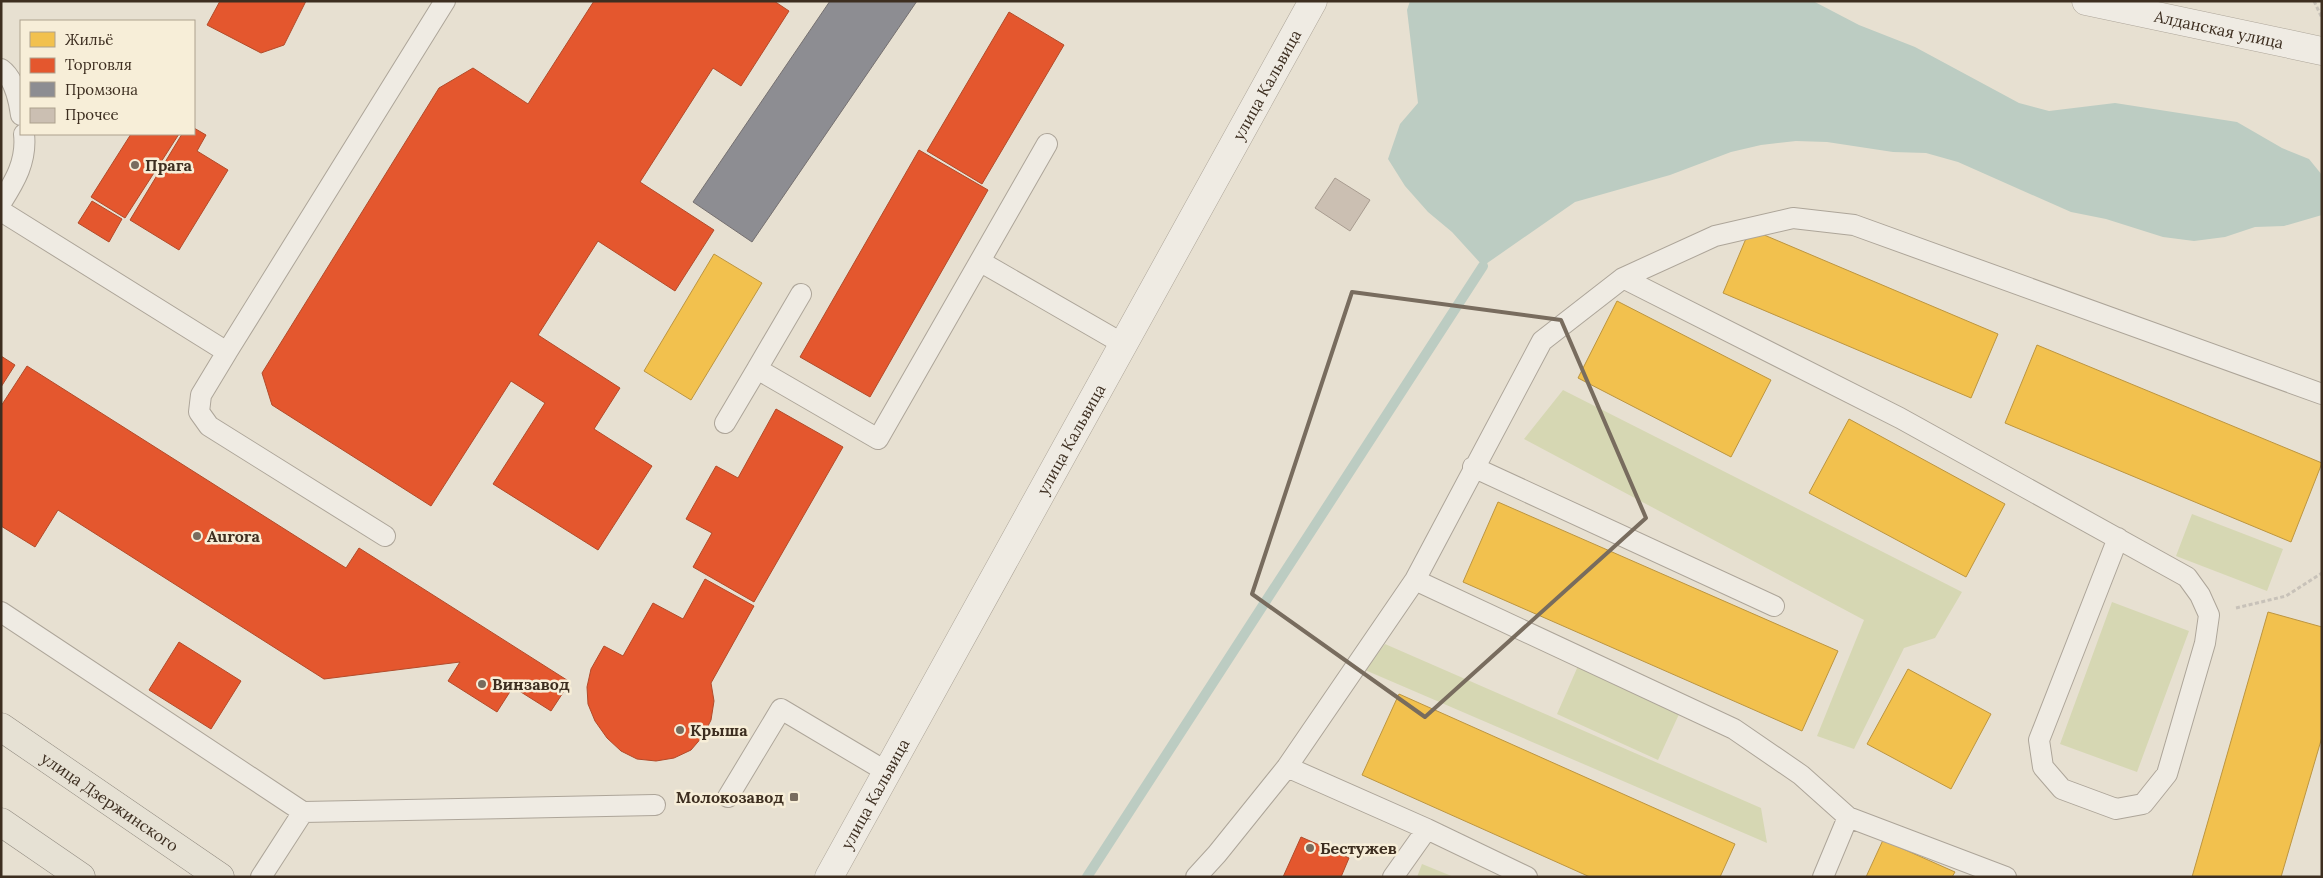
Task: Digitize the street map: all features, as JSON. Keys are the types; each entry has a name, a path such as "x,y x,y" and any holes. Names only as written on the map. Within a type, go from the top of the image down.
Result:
{"main road":[{"name":"улица Дзержинского","path":"1,727 220,877"},
{"path":"1,822 81,877"}],"street":[{"name":"улица Кальвица","path":"829,877 1125,345 1313,1"},
{"name":"Алданская улица","path":"2086,1 2322,51"}],"lane":[{"path":"385,536 209,426 199,412 201,395 445,1"},
{"path":"1,69 6,72 19,100 20,108"},
{"path":"1,203 18,177 26,147 24,135"},
{"path":"757,369 878,439 1047,144"},
{"path":"1,211 227,352"},
{"path":"1196,877 1287,767 1415,580 1542,341 1623,278 1715,236 1793,218 1854,224 2322,394"},
{"path":"981,262 1125,345"},
{"path":"1623,278 1900,418 2118,538 2187,577 2200,595 2209,614 2205,643 2167,774 2143,804 2116,809 2062,789 2043,767 2039,740 2118,538"},
{"path":"725,423 801,294"},
{"path":"1474,467 1774,606"},
{"path":"1415,580 1734,729 1801,775 1848,817 2006,877"},
{"path":"1,612 303,812 655,805"},
{"path":"728,797 781,709 887,772"},
{"path":"1287,767 1427,829 1527,877"},
{"path":"261,877 303,812"},
{"path":"1823,877 1848,817"},
{"path":"1392,877 1427,829"}],"path":[{"path":"2314,1 2322,18"},
{"path":"2209,614 2286,596 2322,572"}],"highlighted area":[{"path":"1352,292 1561,320 1646,518 1425,717 1252,594"}],"green space":[{"path":"1563,390 1962,592 1935,638 1904,648 1854,749 1817,736 1864,620 1524,439"},
{"path":"2192,514 2283,549 2267,591 2176,556"},
{"path":"2112,602 2189,631 2137,772 2060,744"},
{"path":"1385,644 1761,808 1767,843 1365,670"},
{"path":"1578,666 1680,712 1658,760 1557,714"},
{"path":"1422,864 1454,877 1417,877"}],"shaded area":[{"path":"1410,1 1813,1 1859,25 1915,47 2019,103 2049,111 2115,103 2237,122 2282,148 2309,159 2322,175 2322,215 2284,226 2255,227 2225,237 2194,241 2163,237 2106,219 2071,212 1958,162 1926,153 1893,152 1827,142 1796,141 1761,145 1731,152 1670,175 1575,202 1483,266 1452,232 1428,212 1405,186 1388,159 1400,124 1418,103 1407,10"}],"building: Жильё":[{"path":"1750,229 1998,334 1971,398 1723,293"},
{"path":"714,254 762,283 691,400 644,371"},
{"path":"1617,301 1771,380 1731,457 1578,378"},
{"path":"2037,345 2322,463 2291,542 2005,423"},
{"path":"1849,419 2005,504 1966,577 1809,493"},
{"path":"1498,502 1838,651 1802,731 1463,582"},
{"path":"2268,612 2322,627 2322,737 2281,877 2192,877"},
{"path":"1908,669 1991,714 1951,789 1867,744"},
{"path":"1399,694 1735,844 1720,877 1590,877 1362,775"},
{"path":"1883,840 1955,872 1952,877 1866,877"}],"building: Торговля":[{"path":"220,1 306,1 284,45 261,53 207,25"},
{"path":"594,1 774,1 789,11 741,86 713,68 640,182 714,230 675,291 598,241 538,335 620,388 594,429 652,466 598,550 493,484 545,403 511,381 431,506 272,405 262,373 439,88 473,68 528,104"},
{"path":"1009,12 1064,45 982,184 927,151"},
{"path":"195,129 206,135 197,151 228,170 179,250 130,220 181,135 195,135"},
{"name":"Прага","path":"130,135 178,135 125,218 91,197"},
{"path":"919,150 988,190 870,397 800,357"},
{"path":"92,201 122,219 109,242 78,223"},
{"path":"1,356 15,365 1,387"},
{"name":"Aurora","path":"27,366 346,568 359,548 570,682 551,711 513,687 497,712 448,681 460,662 324,679 58,510 35,547 1,526 1,406"},
{"path":"776,409 843,447 754,602 693,567 712,533 686,519 716,466 738,478"},
{"path":"705,579 754,606 711,683 714,701 711,720 703,736 691,750 674,758 656,761 637,759 621,751 607,738 595,721 588,704 587,687 591,669 604,646 623,656 653,603 683,619"},
{"path":"179,642 241,681 211,729 149,690"},
{"name":"Бестужев","path":"1301,837 1349,858 1341,877 1283,877"}],"building: Промзона":[{"path":"830,1 917,1 752,242 693,202"}],"building: Прочее":[{"path":"1335,178 1370,200 1350,231 1315,208"}],"waterway":[{"path":"1087,877 1483,266"}],"place":[{"name":"Прага","path":"135,165"},
{"name":"Aurora","path":"197,536"},
{"name":"Винзавод","path":"482,684"},
{"name":"Крыша","path":"680,730"},
{"name":"Молокозавод","path":"794,797"},
{"name":"Бестужев","path":"1310,848"}]}
